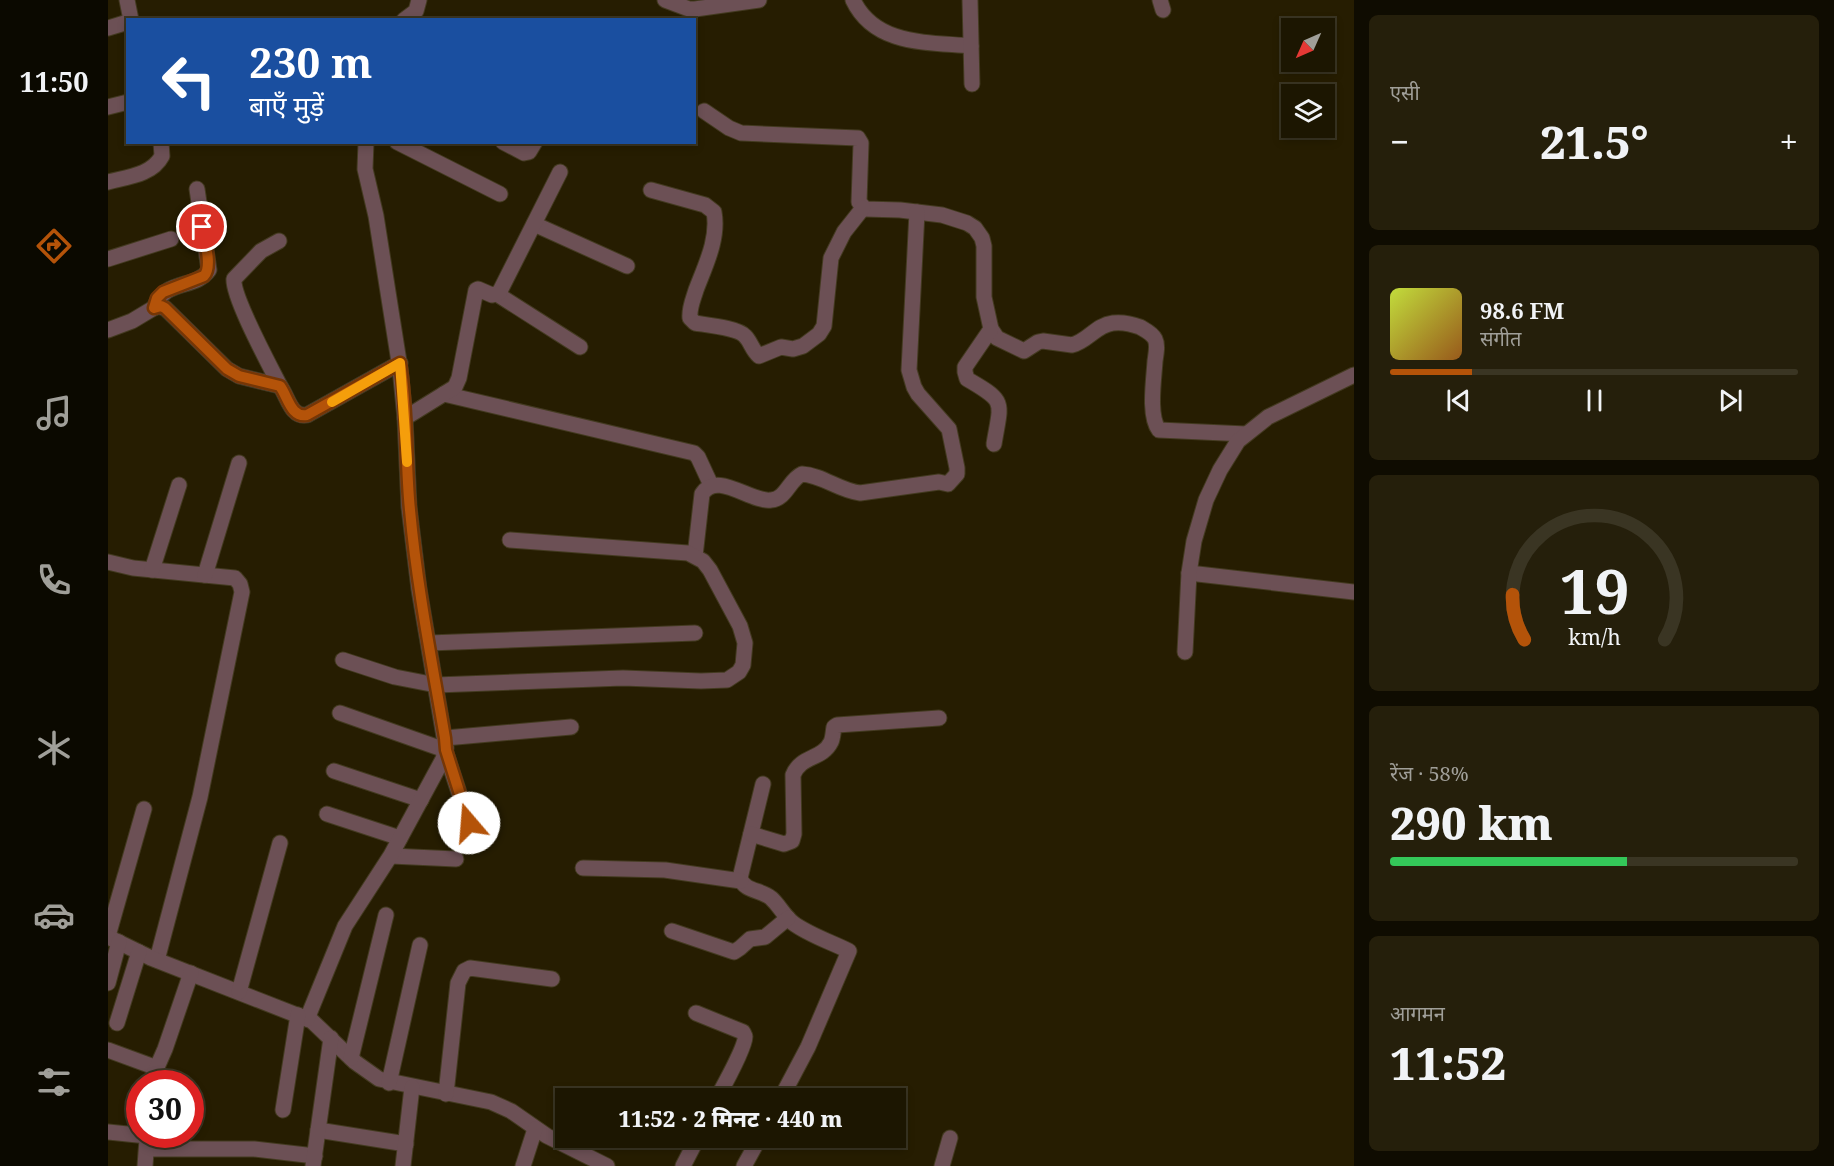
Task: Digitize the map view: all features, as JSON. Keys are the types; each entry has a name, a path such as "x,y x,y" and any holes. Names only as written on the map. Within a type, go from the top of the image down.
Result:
{"street":[{"path":"127,0 129,18"},
{"path":"407,18 416,11 419,0"},
{"path":"665,0 695,9 759,0"},
{"path":"853,0 862,13 890,36 903,40 971,46"},
{"path":"970,0 972,84"},
{"path":"108,28 126,22"},
{"path":"108,107 126,102"},
{"path":"704,111 729,128 741,133 858,138 861,142 859,202 862,208 942,215 967,223 979,232 984,246 984,297 991,329 997,338 1024,351 1043,341 1077,344 1099,328 1113,323 1142,328 1156,341 1153,394 1154,422 1159,430 1246,434"},
{"path":"108,182 148,171 155,166 162,156 161,144"},
{"path":"366,144 366,170 376,216 400,363 414,550 445,744 469,823"},
{"path":"401,144 500,194"},
{"path":"507,144 524,153 529,152 534,144"},
{"path":"497,294 560,172"},
{"path":"154,308 157,298 163,292 204,276 208,270 197,189"},
{"path":"651,190 705,205 714,212 712,244 690,306 690,318 695,323 740,332 759,356 782,347 798,349 822,331 831,258 844,232 862,208"},
{"path":"695,556 702,494 705,488 711,485 730,488 768,501 780,497 794,479 802,474 860,493 939,482 948,484 957,474 949,429 922,401 914,387 909,370 917,212"},
{"path":"534,224 627,266"},
{"path":"108,259 171,239"},
{"path":"279,241 261,251 234,279 234,282 239,302 280,386 296,413 307,415 400,363"},
{"path":"405,418 455,387 459,378 478,289 492,295 497,294 580,347"},
{"path":"108,330 161,306 232,373 280,386"},
{"path":"991,329 965,367 965,372 967,379 997,399 1000,408 994,444"},
{"path":"1185,652 1189,573 1194,540 1206,500 1220,470 1238,441 1268,417 1354,375"},
{"path":"444,394 694,453 711,485"},
{"path":"206,575 239,463"},
{"path":"152,570 179,485"},
{"path":"343,660 395,676 436,685 623,678 727,680 739,672 743,665 745,643 740,627 710,570 703,561 695,556 688,553 510,540"},
{"path":"108,562 133,568 235,578 240,584 242,598 200,797 157,960"},
{"path":"1189,573 1354,592"},
{"path":"429,643 695,633"},
{"path":"340,713 445,744 572,727"},
{"path":"751,834 784,844 792,840 796,767 828,747 837,725 939,718"},
{"path":"283,1110 303,1017 345,926 391,856 443,759 445,744"},
{"path":"334,771 421,800"},
{"path":"741,881 763,784"},
{"path":"108,983 112,938 144,809"},
{"path":"327,814 400,838"},
{"path":"239,992 280,843"},
{"path":"391,856 456,859"},
{"path":"583,868 665,870 741,881 747,887 770,898 799,927 849,951 808,1047 786,1088"},
{"path":"351,1058 386,915"},
{"path":"672,931 734,952 750,939 765,937 788,918"},
{"path":"112,938 157,960 303,1017 321,1028 351,1058 379,1079 412,1088 491,1102 535,1129 607,1166"},
{"path":"389,1083 420,945"},
{"path":"117,1023 139,952"},
{"path":"446,1094 458,983 464,971 470,968 552,979"},
{"path":"108,1050 157,1068 191,973"},
{"path":"696,1013 743,1032 745,1036 746,1039 722,1088"},
{"path":"204,1145 254,1149 314,1161 331,1038"},
{"path":"403,1166 412,1088"},
{"path":"523,1166 535,1129"},
{"path":"318,1130 406,1144"},
{"path":"108,1132 126,1136"},
{"path":"942,1166 950,1138"},
{"path":"146,1166 147,1148"},
{"path":"683,1166 692,1148"},
{"path":"744,1166 754,1148"}],"slow traffic":[{"path":"332,402 400,363 407,462"}],"route":[{"path":"202,227 208,264 207,273 163,292 157,298 154,308 161,306 165,308 227,369 239,376 280,386 292,408 299,416 303,416 400,363 410,507 419,589 446,750 469,823"}]}
